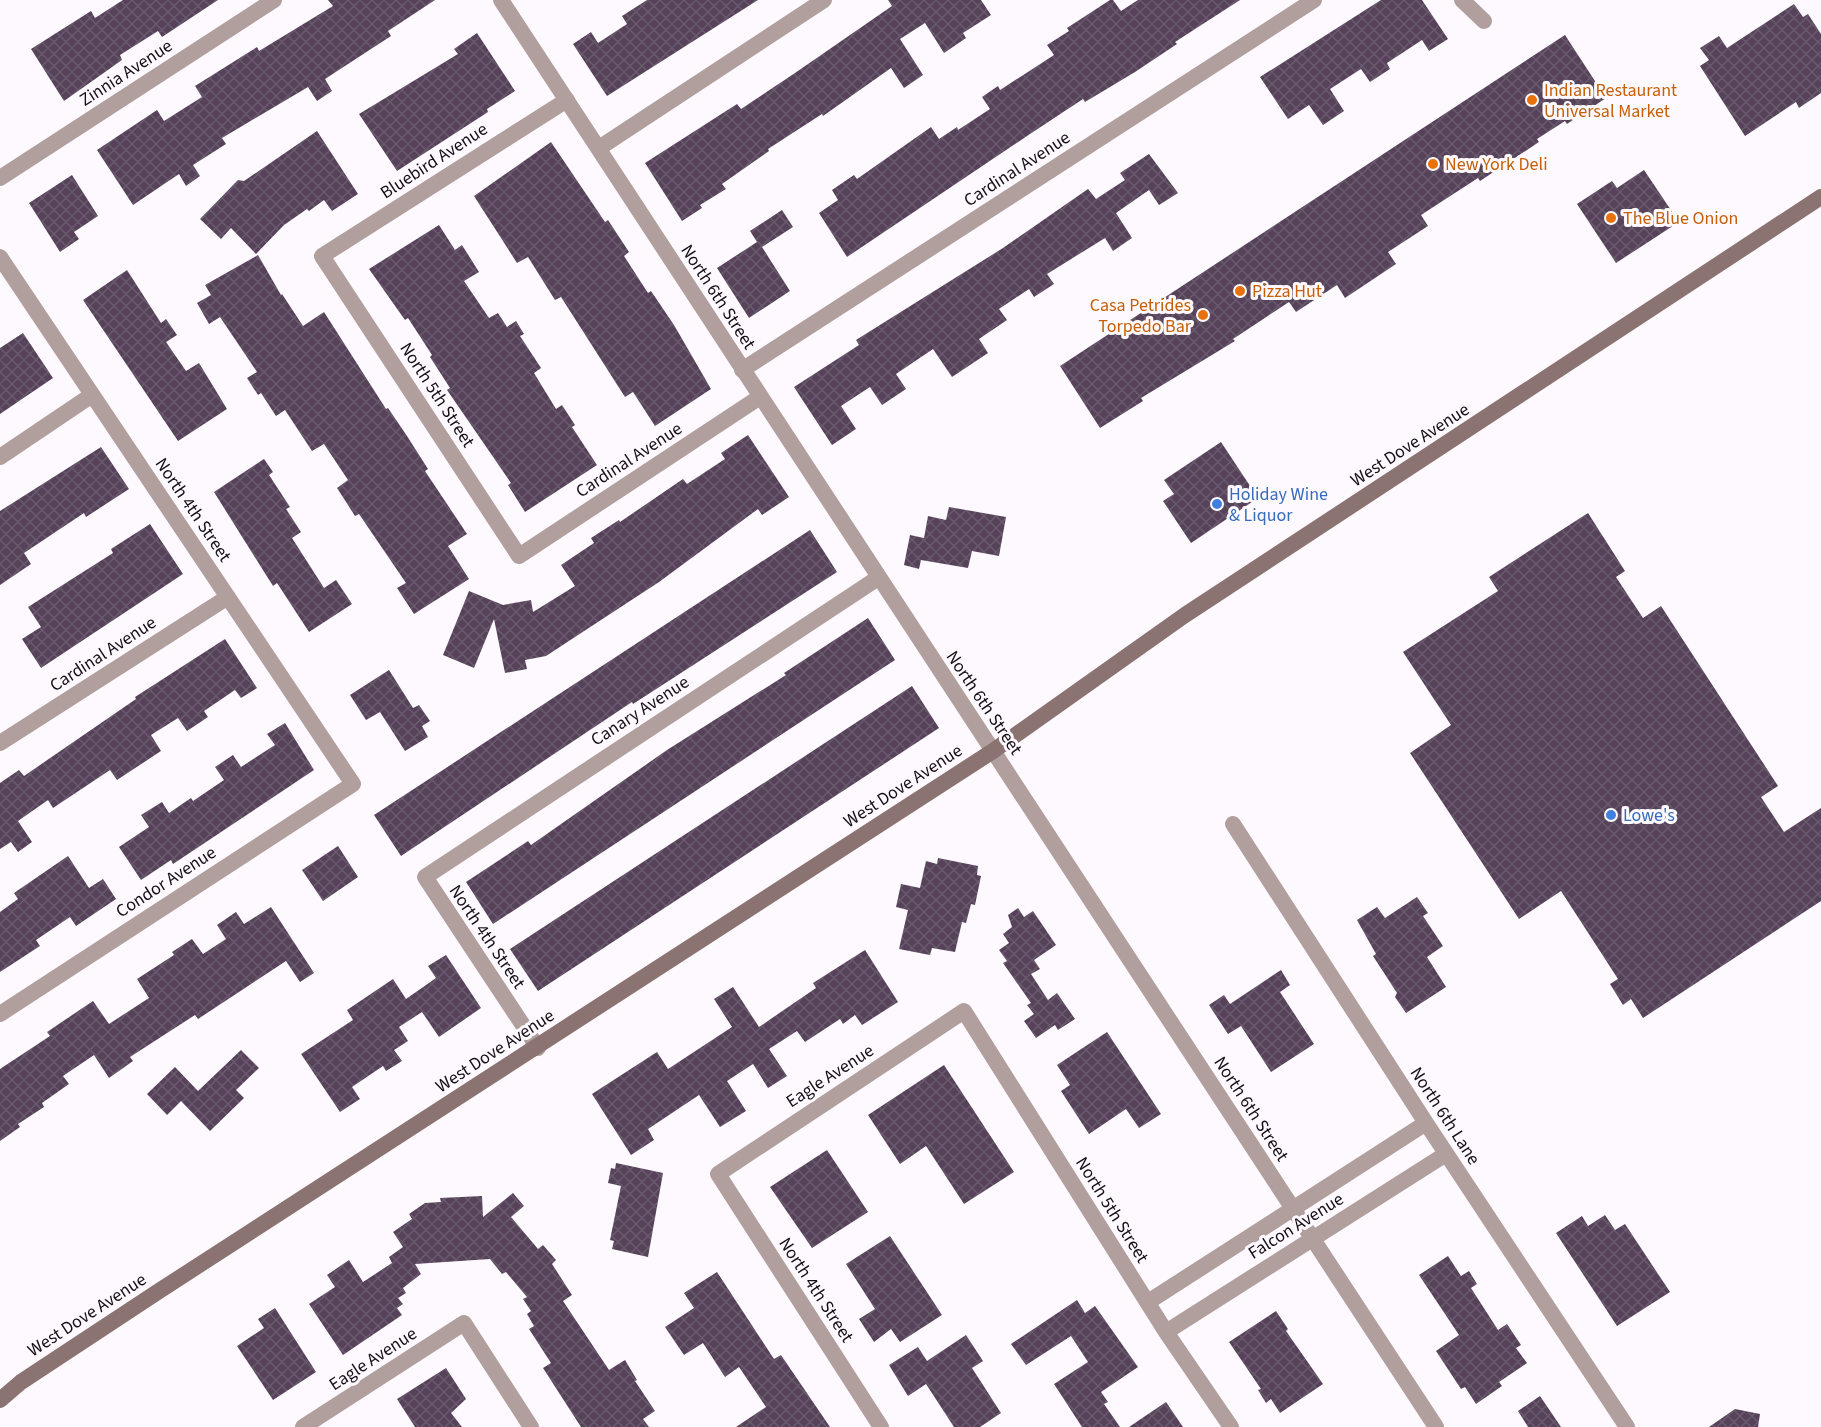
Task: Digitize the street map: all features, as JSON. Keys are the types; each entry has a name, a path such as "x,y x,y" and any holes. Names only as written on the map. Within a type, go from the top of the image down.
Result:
{"main road":[{"name":"West Dove Avenue","path":"0,1400 21,1382 149,1298 993,751 1185,615 1821,197"}],"street":[{"name":"Zinnia Avenue","path":"0,178 274,0"},
{"name":"North 6th Street","path":"501,0 1436,1427"},
{"path":"599,148 824,0"},
{"name":"Cardinal Avenue","path":"742,370 1314,0"},
{"path":"1462,0 1484,21"},
{"name":"Bluebird Avenue","path":"322,256 567,100"},
{"name":"North 5th Street","path":"322,256 519,556"},
{"name":"North 4th Street","path":"0,257 353,784"},
{"path":"0,457 93,395"},
{"name":"Cardinal Avenue","path":"519,556 760,397"},
{"name":"Canary Avenue","path":"425,877 878,578"},
{"name":"Cardinal Avenue","path":"0,743 228,597"},
{"name":"Condor Avenue","path":"0,1014 353,784"},
{"name":"North 6th Lane","path":"1233,824 1446,1154 1627,1427"},
{"name":"North 4th Street","path":"425,877 537,1048"},
{"name":"North 5th Street","path":"964,1011 1166,1332 1231,1427"},
{"name":"Eagle Avenue","path":"718,1174 964,1011"},
{"name":"Falcon Avenue","path":"1148,1302 1426,1123"},
{"name":"Falcon Avenue","path":"1166,1332 1446,1154"},
{"name":"North 4th Street","path":"718,1174 881,1427"},
{"name":"Eagle Avenue","path":"303,1427 464,1323 531,1427"}],"building":[{"path":"123,0 218,0 162,37 158,31 120,55 122,60 64,101 31,49 91,11 95,18"},
{"path":"328,0 435,0 388,31 391,36 325,79 332,91 317,101 308,87 222,138 226,144 193,165 200,176 186,186 179,174 133,205 97,150 157,110 164,121 202,97 195,86 257,47 259,51 333,6"},
{"path":"647,0 758,0 607,96 573,44 591,32 598,43 627,24 622,16"},
{"path":"888,0 981,0 991,15 963,33 966,38 944,53 925,23 900,39 923,75 904,88 891,68 823,116 822,114 768,149 769,151 722,184 726,189 700,205 702,208 682,221 645,163 737,104 741,109 795,73 892,6"},
{"path":"1113,0 1121,11 1138,0 1240,0 1175,42 1177,44 1135,72 1085,102 1083,99 847,257 819,213 838,200 832,190 854,175 857,179 931,127 939,139 957,127 958,130 990,109 982,97 998,86 1000,90 1054,55 1047,45 1069,31 1067,28"},
{"path":"1381,0 1422,0 1448,39 1429,51 1422,40 1387,63 1390,69 1370,82 1361,69 1330,89 1344,111 1323,125 1309,105 1288,119 1260,77"},
{"path":"1794,4 1803,17 1808,14 1821,34 1821,93 1799,108 1796,102 1745,136 1700,66 1709,60 1700,48 1719,36 1727,48"},
{"path":"477,33 515,91 487,109 488,112 397,171 359,114 458,54 454,49"},
{"path":"1565,35 1606,98 1567,124 1565,121 1537,139 1539,142 1480,181 1478,178 1421,215 1428,226 1388,252 1396,264 1345,298 1337,285 1296,312 1289,302 1233,339 1235,341 1141,398 1143,401 1100,428 1060,366"},
{"path":"317,131 358,194 332,211 324,200 309,211 307,209 284,225 256,254 231,228 221,239 200,219 238,180 244,181"},
{"path":"551,142 605,222 608,220 629,252 624,256 648,293 651,291 674,325 711,389 655,426 633,392 625,397 561,297 555,300 528,257 517,263 474,196"},
{"path":"1149,154 1178,193 1159,205 1149,190 1116,213 1132,238 1113,251 1105,238 1047,274 1054,284 1034,297 1029,289 999,309 1007,320 979,339 988,353 952,377 933,349 896,374 906,389 882,405 870,387 841,406 856,429 832,445 794,387 859,345 856,340 1003,248 1088,189 1096,199 1125,180 1120,173"},
{"path":"1644,170 1679,222 1616,263 1577,204 1612,181 1617,188"},
{"path":"72,175 98,216 74,232 79,239 60,252 29,203"},
{"path":"782,210 793,227 762,247 790,291 749,318 717,268 757,242 750,231"},
{"path":"439,225 455,250 462,245 479,272 464,281 489,318 498,313 507,327 516,321 524,334 520,336 541,368 534,373 556,409 562,405 575,425 572,427 597,465 525,512 508,485 511,483 447,390 450,388 430,357 432,355 408,318 405,320 369,269"},
{"path":"258,255 281,295 303,326 324,312 386,409 388,408 407,436 428,469 425,471 467,534 448,546 469,579 414,614 397,588 406,583 359,514 355,516 337,488 348,480 324,444 312,451 285,410 276,416 261,393 258,395 247,378 257,372 220,317 209,324 197,303 211,295 205,285"},
{"path":"127,270 161,323 166,319 177,335 166,342 186,371 199,363 227,409 178,441 83,300"},
{"path":"23,333 53,378 0,414 0,348"},
{"path":"748,435 789,497 762,515 758,509 659,582 546,656 525,660 527,669 505,673 494,619 474,668 443,655 469,591 503,605 531,600 533,612 575,586 561,565 594,543 591,538 619,520 620,522 683,479 687,484 725,459 721,453"},
{"path":"1221,442 1258,498 1191,543 1163,501 1174,494 1164,480"},
{"path":"101,447 129,489 86,517 84,513 24,553 31,564 0,585 0,511"},
{"path":"264,459 273,472 269,475 290,507 286,509 301,532 292,538 324,588 336,580 352,604 309,632 277,583 273,586 214,492"},
{"path":"949,507 1006,517 999,556 972,551 968,568 921,560 919,569 904,565 910,535 924,538 928,516 946,520"},
{"name":"Lowe's","path":"1588,513 1625,571 1616,577 1643,618 1661,606 1778,786 1761,797 1784,832 1821,808 1821,901 1643,1018 1631,999 1623,1005 1610,984 1618,979 1561,891 1519,919 1410,753 1451,725 1403,652 1498,591 1489,577"},
{"path":"150,524 183,574 41,668 22,639 41,627 28,607 113,553 111,549"},
{"path":"810,530 837,572 633,704 632,702 401,856 374,815"},
{"path":"868,618 895,660 493,924 466,882 528,841 531,845 667,750 786,675 784,673"},
{"path":"225,639 257,688 241,698 235,690 204,711 208,717 187,731 178,718 151,735 161,751 117,780 110,770 53,808 48,800 18,821 32,842 18,852 11,842 0,849 0,783 19,770 24,776 136,699 135,697"},
{"path":"389,670 413,708 419,705 430,721 422,726 428,737 405,751 380,712 366,720 350,695"},
{"path":"912,686 939,728 538,991 510,949"},
{"path":"285,723 314,770 173,864 171,860 141,880 119,847 149,827 141,815 162,802 169,813 191,798 193,801 224,780 215,767 233,755 241,767 275,745 267,734"},
{"path":"338,846 358,877 323,901 302,870"},
{"path":"68,856 89,888 103,879 116,899 76,926 70,917 36,940 40,946 0,972 0,912 18,899 14,893"},
{"path":"938,858 978,866 977,875 981,876 975,905 971,904 966,923 962,922 955,952 932,948 930,955 899,949 908,910 896,907 901,884 920,888 926,861 937,864"},
{"path":"1417,897 1428,913 1423,916 1443,946 1427,957 1446,987 1406,1013 1395,997 1397,993 1373,956 1376,954 1357,920 1377,907 1385,918"},
{"path":"271,907 314,973 300,982 286,961 198,1019 195,1015 130,1057 133,1061 109,1078 94,1055 63,1076 69,1084 42,1103 44,1107 18,1124 20,1127 0,1141 0,1069 50,1036 47,1032 93,1001 109,1024 149,998 137,979 174,955 172,952 192,939 203,954 226,939 217,925 236,912 244,924"},
{"path":"1018,908 1024,917 1033,911 1056,945 1034,960 1040,969 1031,974 1048,1000 1057,993 1075,1019 1058,1030 1055,1025 1036,1038 1024,1021 1034,1014 1027,1005 1031,1003 1003,963 1007,961 999,950 1009,943 1003,934 1012,927 1008,915"},
{"path":"865,950 898,1002 862,1025 855,1015 843,1024 840,1019 805,1042 797,1031 769,1049 787,1076 768,1088 753,1064 727,1081 746,1111 720,1127 699,1095 648,1129 654,1140 631,1155 592,1094 657,1052 668,1069 732,1027 714,999 733,987 759,1027 816,988 813,983"},
{"path":"446,955 481,1008 439,1037 422,1012 399,1027 408,1041 394,1050 402,1061 386,1071 383,1066 352,1087 360,1099 340,1112 301,1054 353,1020 347,1010 393,979 406,999 436,978 428,966"},
{"path":"1281,970 1290,985 1280,992 1314,1044 1271,1072 1241,1026 1228,1034 1209,1005 1224,995 1230,1004"},
{"path":"1107,1032 1161,1114 1139,1128 1126,1109 1089,1134 1061,1091 1070,1085 1057,1065"},
{"path":"241,1050 259,1068 236,1090 244,1098 210,1131 181,1101 167,1115 147,1094 175,1067 198,1091"},
{"path":"944,1065 1014,1172 964,1204 926,1146 900,1164 868,1115"},
{"path":"827,1150 868,1212 812,1248 770,1187"},
{"path":"616,1163 663,1173 648,1257 612,1249 614,1241 610,1240 621,1186 608,1183 611,1168 615,1169"},
{"path":"513,1193 524,1206 511,1217 538,1249 543,1245 556,1260 552,1264 572,1295 563,1301 609,1370 625,1360 637,1380 635,1381 655,1411 643,1419 649,1427 581,1427 543,1368 551,1363 529,1329 534,1326 527,1314 531,1311 523,1299 527,1297 506,1272 502,1274 490,1259 415,1264 421,1274 403,1288 406,1293 398,1298 403,1304 397,1308 402,1315 343,1355 309,1304 335,1287 327,1275 349,1260 363,1282 392,1263 389,1257 403,1247 393,1232 412,1219 409,1214 425,1203 441,1202 440,1198 482,1196 483,1217"},
{"path":"1605,1215 1615,1230 1625,1224 1670,1292 1617,1326 1556,1233 1582,1216 1588,1226"},
{"path":"890,1236 942,1315 900,1342 891,1329 874,1342 859,1319 875,1309 846,1264"},
{"path":"1448,1256 1461,1276 1469,1271 1477,1284 1471,1288 1498,1330 1507,1324 1521,1345 1516,1348 1527,1363 1499,1382 1502,1386 1476,1404 1465,1387 1461,1389 1436,1351 1459,1335 1419,1275"},
{"path":"717,1272 774,1359 781,1355 830,1427 736,1427 766,1407 739,1367 725,1377 703,1343 684,1355 665,1327 694,1308 684,1293"},
{"path":"1077,1300 1085,1313 1095,1306 1138,1367 1101,1392 1108,1402 1104,1404 1120,1427 1082,1427 1054,1384 1088,1362 1071,1336 1026,1365 1011,1344"},
{"path":"275,1308 316,1372 273,1400 237,1346 264,1328 258,1319"},
{"path":"1276,1311 1288,1329 1286,1331 1323,1384 1280,1413 1271,1399 1266,1403 1258,1390 1261,1389 1229,1342"},
{"path":"966,1335 983,1361 972,1368 1001,1413 980,1427 954,1427 926,1384 908,1396 889,1365 918,1347 927,1361"},
{"path":"446,1368 466,1399 451,1413 462,1427 415,1427 397,1399"},
{"path":"1540,1396 1561,1427 1528,1427 1518,1411"},
{"path":"1166,1402 1183,1427 1129,1427"},
{"path":"1735,1409 1760,1414 1758,1427 1709,1427"}],"place":[{"name":"Indian Restaurant Universal Market","path":"1532,100"},
{"name":"New York Deli","path":"1433,164"},
{"name":"The Blue Onion","path":"1611,218"},
{"name":"Pizza Hut","path":"1240,291"},
{"name":"Casa Petrides Torpedo Bar","path":"1203,315"},
{"name":"Holiday Wine & Liquor","path":"1217,504"},
{"name":"Lowe's","path":"1611,815"}]}
